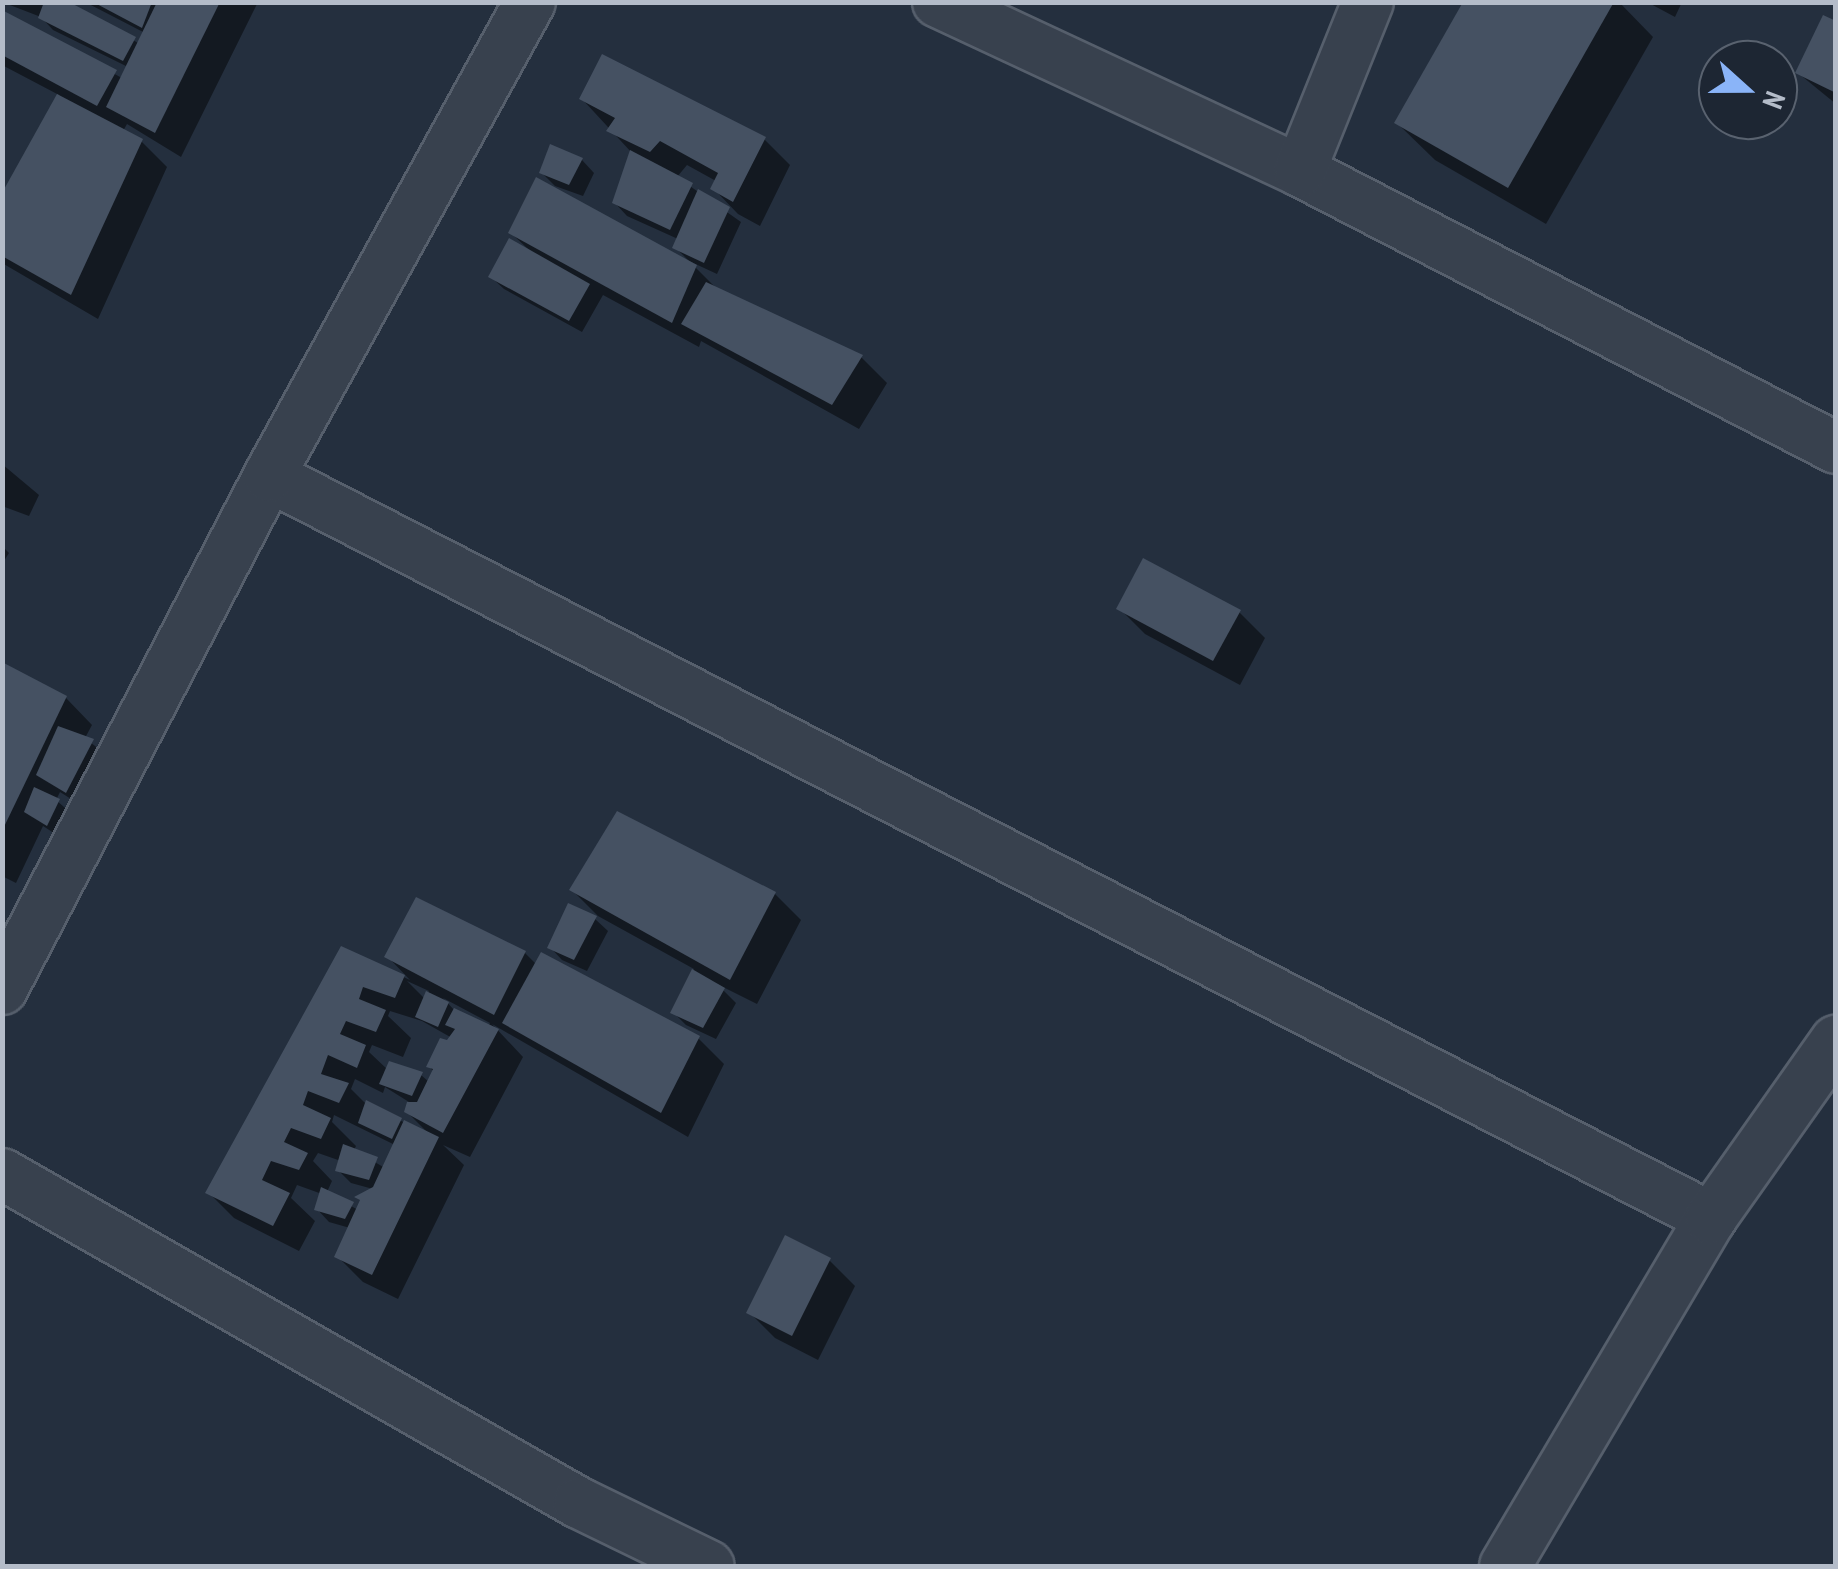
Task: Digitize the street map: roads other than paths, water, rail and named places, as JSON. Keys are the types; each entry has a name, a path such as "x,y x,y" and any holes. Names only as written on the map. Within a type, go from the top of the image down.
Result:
{"street":[{"path":"2,989 270,476 530,2"},
{"path":"938,2 1300,171 1836,448"},
{"path":"1300,171 1368,2"},
{"path":"270,476 1711,1218"},
{"path":"1505,1566 1711,1218 1836,1041"},
{"path":"2,1174 579,1503 709,1566"}]}
